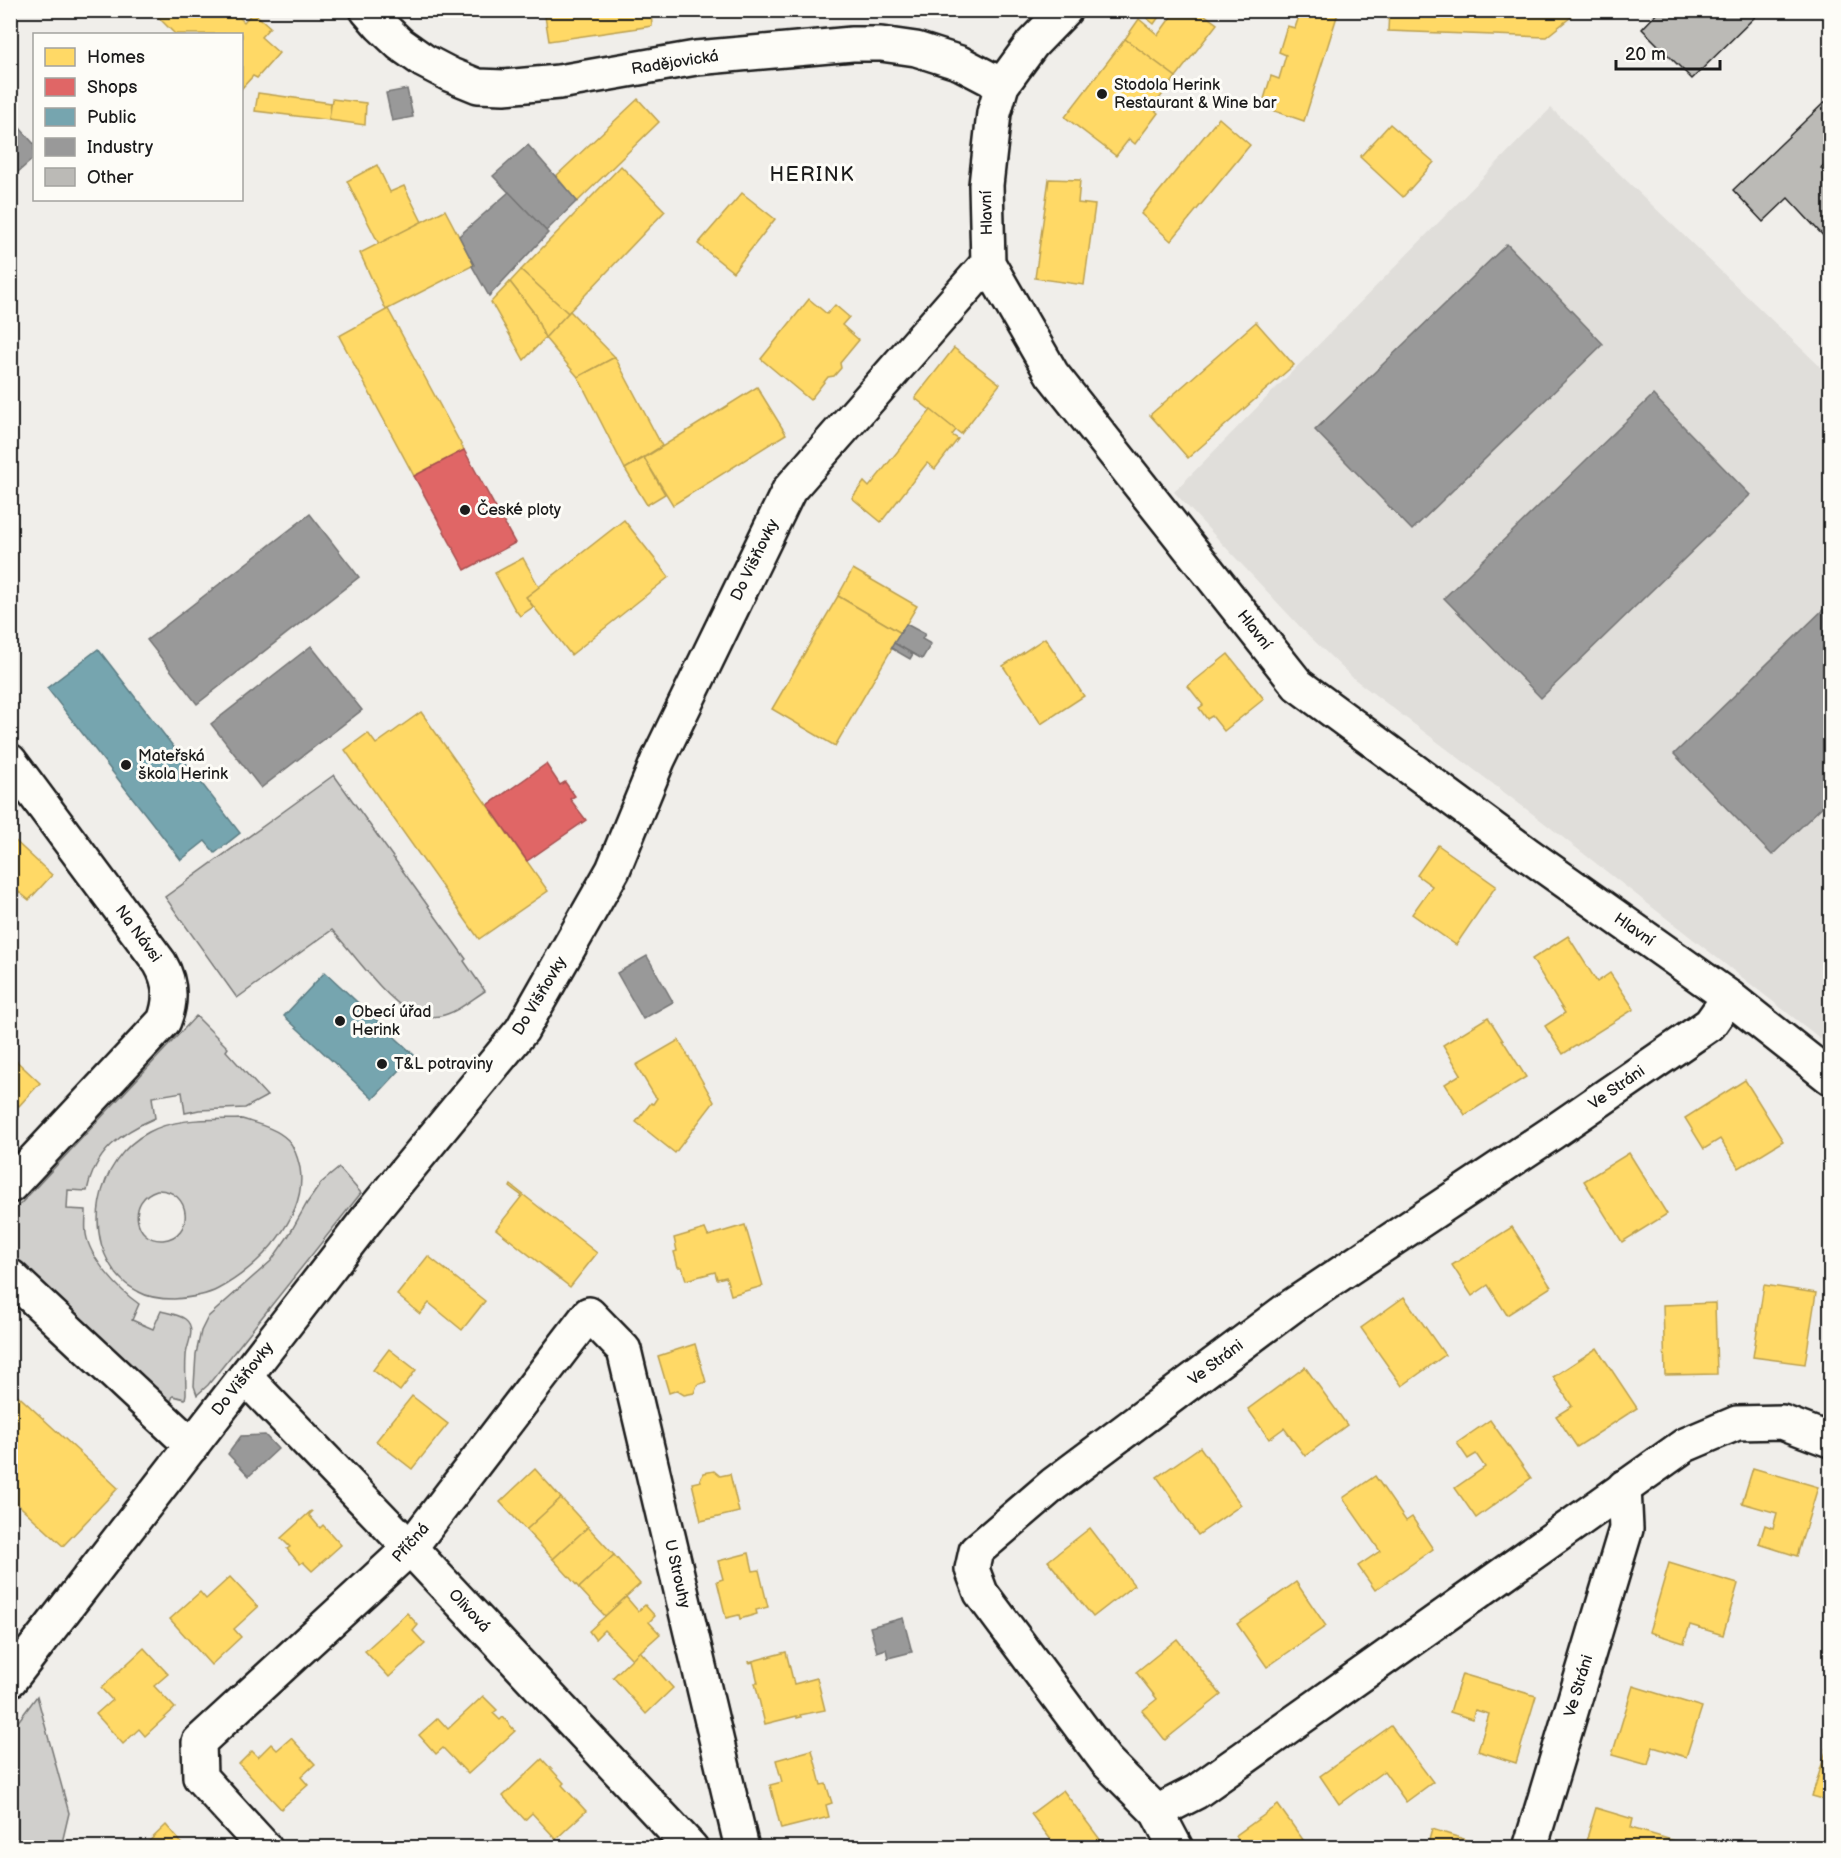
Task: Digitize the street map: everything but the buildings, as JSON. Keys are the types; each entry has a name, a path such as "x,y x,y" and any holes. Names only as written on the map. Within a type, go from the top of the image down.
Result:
{"street":[{"name":"Radějovická","path":"367,10 400,44 424,61 478,86 504,87 559,82 696,58 852,44 881,44 916,49 960,63 1002,85"},
{"name":"Hlavní","path":"1065,10 1032,44 1002,85 994,113 986,185 988,263 1052,374 1298,685 1527,854 1729,997 1830,1077"},
{"name":"Do Višňovky","path":"11,1679 374,1210 522,1030 613,870 658,760 789,490 988,263"},
{"name":"Na Návsi","path":"10,761 160,963 166,973 170,997 164,1021 10,1185"},
{"name":"Ve Stráni","path":"1176,1848 1157,1812 1107,1761 981,1593 972,1569 976,1551 1054,1484 1292,1306 1552,1133 1710,1024 1729,997"},
{"path":"10,1276 192,1446"},
{"name":"Příčná","path":"265,1848 200,1778 199,1742 410,1548 589,1314"},
{"name":"U Strouhy","path":"589,1314 624,1350 742,1848"},
{"name":"Olivová","path":"245,1377 410,1548 691,1848"},
{"path":"1157,1812 1196,1792 1685,1445 1737,1424 1782,1422 1830,1440"},
{"name":"Ve Stráni","path":"1530,1848 1626,1529 1624,1487"}],"shaded area":[{"path":"1551,108 1830,376 1830,1046 1538,818 1353,678 1304,631 1174,492"},
{"path":"334,775 466,959 464,961 485,991 452,1012 432,1017 409,1011 379,985 332,930 237,998 165,897"},
{"path":"196,1016 228,1048 226,1051 267,1096 245,1108 199,1110 185,1113 182,1092 152,1097 155,1118 120,1137 111,1146 96,1165 87,1191 68,1190 67,1209 86,1210 86,1234 93,1254 114,1282 139,1304 132,1320 153,1329 161,1311 184,1318 190,1325 191,1331 186,1354 185,1399 173,1396 170,1403 14,1256 11,1250 11,1214"},
{"path":"242,1119 272,1129 283,1136 293,1146 297,1157 300,1168 300,1186 296,1205 277,1239 249,1268 233,1280 208,1293 174,1299 156,1298 131,1287 110,1265 101,1245 98,1223 100,1201 106,1180 116,1161 131,1144 160,1127 183,1122","holes":["157,1190 169,1192 183,1205 184,1223 173,1237 163,1240 153,1239 140,1227 138,1210 147,1195"]},
{"path":"339,1168 361,1193 208,1385 197,1395 194,1386 196,1354 201,1331 208,1317 271,1261 321,1183"},
{"path":"37,1696 69,1813 61,1847 11,1847 11,1731"}],"place":[{"name":"Stodola Herink Restaurant & Wine bar","path":"1102,94"},
{"name":"České ploty","path":"465,510"},
{"name":"Mateřská škola Herink","path":"126,765"},
{"name":"Obecí úřad Herink","path":"340,1021"},
{"name":"T&L potraviny","path":"382,1064"}],"district":[{"name":"HERINK","path":"812,175"}]}
